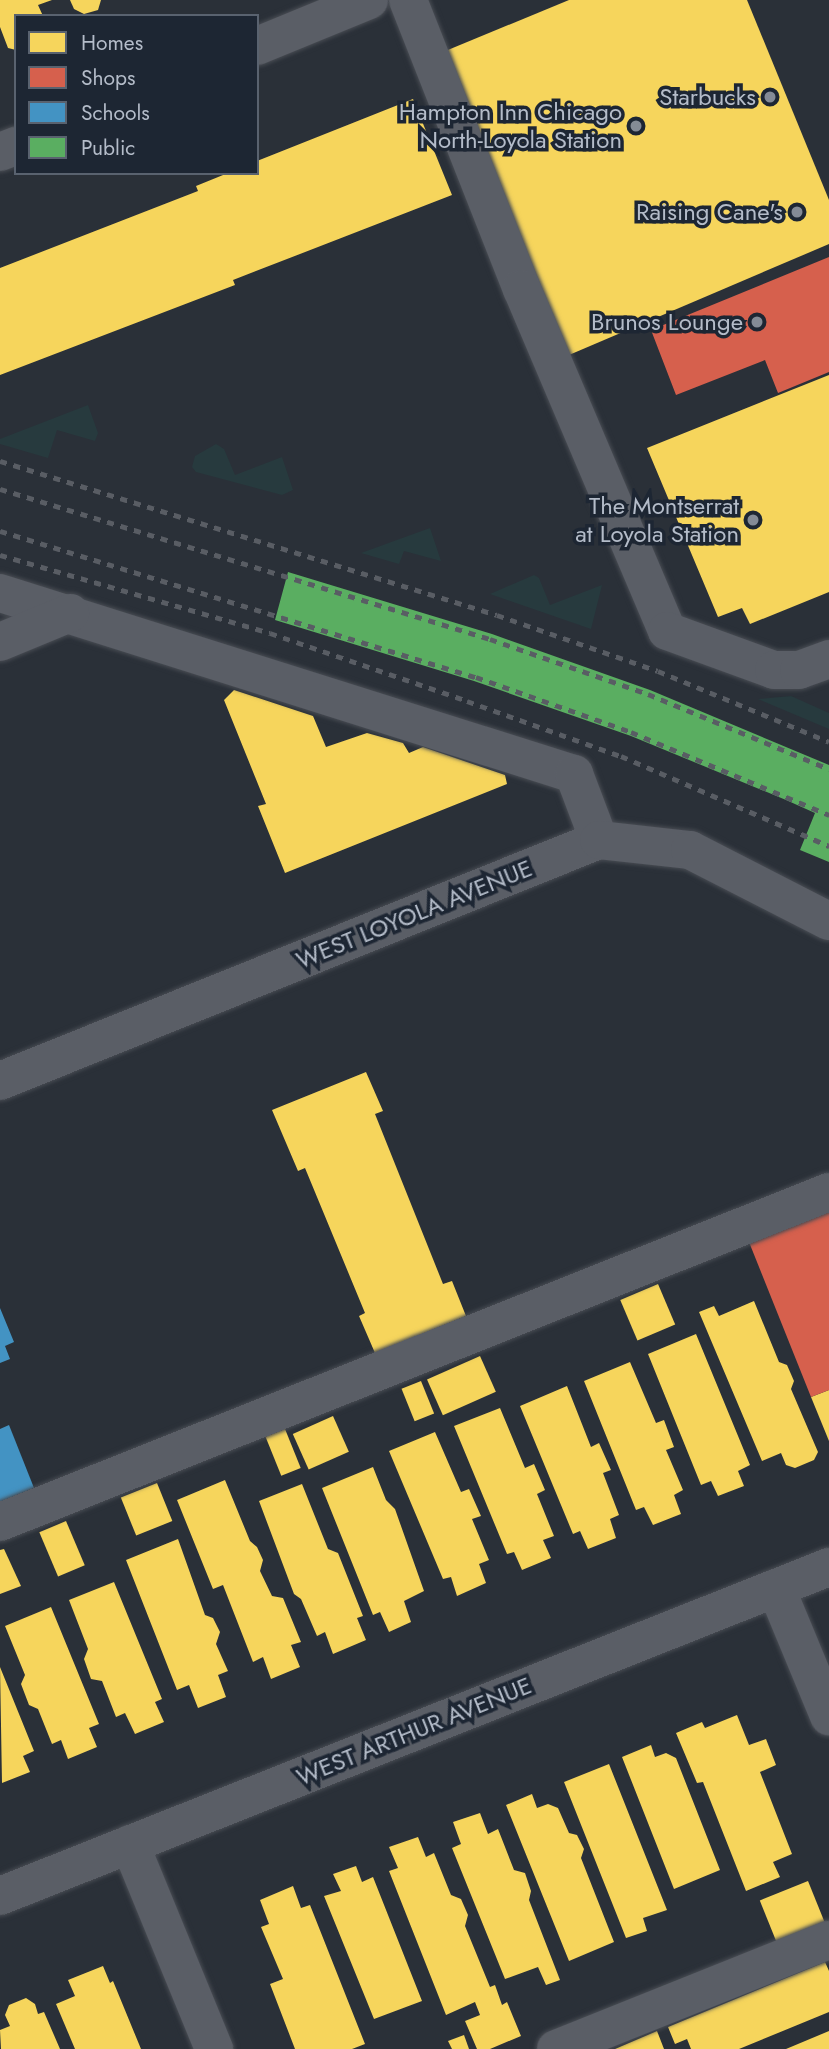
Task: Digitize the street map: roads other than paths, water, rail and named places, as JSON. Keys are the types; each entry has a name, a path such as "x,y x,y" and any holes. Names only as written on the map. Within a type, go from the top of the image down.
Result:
{"street":[{"path":"259,45 369,0"},
{"path":"408,0 522,289 667,631 774,670 799,670 829,659"},
{"path":"0,593 573,774 599,840"},
{"path":"0,642 70,613"},
{"name":"WEST LOYOLA AVENUE","path":"0,1081 599,840 690,850 829,920"},
{"path":"0,1522 829,1192"},
{"name":"WEST ARTHUR AVENUE","path":"0,1896 829,1567"},
{"path":"776,1588 829,1716"},
{"path":"130,1844 214,2049"},
{"path":"577,2045 829,1940"}],"railway":[{"path":"0,461 497,615 658,671 829,742"},
{"path":"0,489 490,639 648,694 829,769"},
{"path":"0,531 476,677 631,732 829,815"},
{"path":"0,555 270,633 467,701 621,756 829,846"}],"place":[{"name":"Starbucks","path":"770,97"},
{"name":"Hampton Inn Chicago North-Loyola Station","path":"636,126"},
{"name":"Raising Cane's","path":"797,212"},
{"name":"Brunos Lounge","path":"757,322"},
{"name":"The Montserrat at Loyola Station","path":"753,520"}]}
